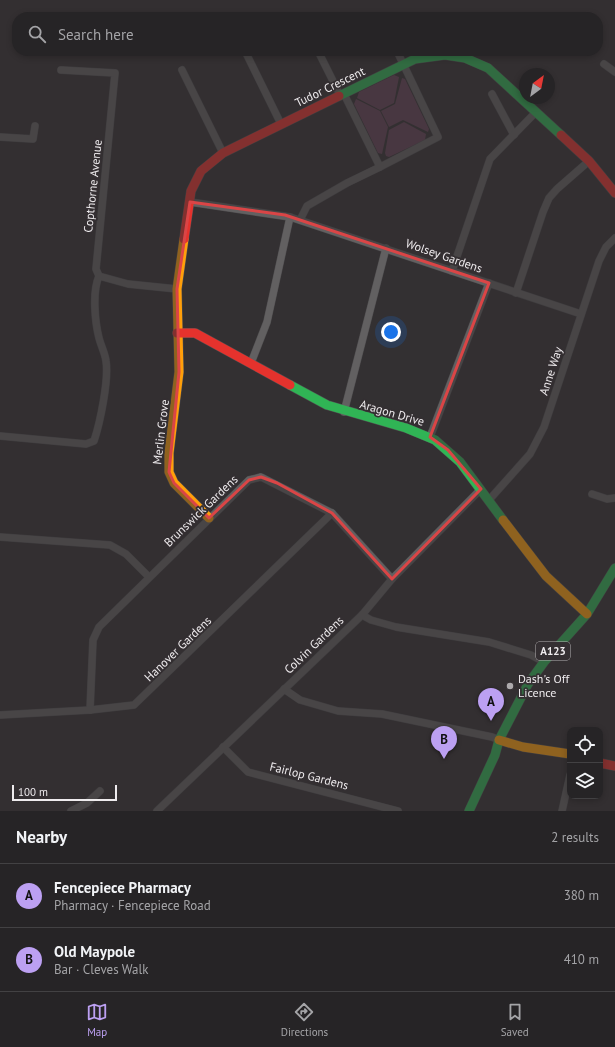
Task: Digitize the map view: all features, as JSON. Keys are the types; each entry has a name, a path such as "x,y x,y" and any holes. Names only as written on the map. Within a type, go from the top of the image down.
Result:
{"street":[{"path":"247,56 281,124"},
{"path":"321,56 380,167"},
{"path":"300,220 307,206 347,183 438,137 399,56"},
{"name":"Tudor Crescent","path":"177,333 177,289 191,191 201,171 223,152 342,94 415,59 438,56"},
{"name":"Tudor Crescent","path":"449,56 476,62 488,68 589,161 615,193"},
{"path":"604,64 615,72"},
{"name":"Copthorne Avenue","path":"61,70 115,73 96,269 99,276"},
{"path":"182,70 223,152"},
{"path":"492,94 514,135"},
{"path":"452,271 490,159 536,112"},
{"path":"0,137 33,139 35,126"},
{"path":"516,293 549,198 589,161"},
{"name":"Wolsey Gardens","path":"190,202 290,217 581,314"},
{"path":"250,363 267,322 290,217"},
{"name":"Anne Way","path":"489,500 530,454 544,427 599,261 606,247 615,238"},
{"path":"344,412 386,248"},
{"path":"0,436 86,444 94,441 101,414 106,362 95,320 95,300 99,276 128,284 177,289"},
{"path":"430,438 489,283"},
{"name":"Aragon Drive","path":"177,333 195,333 344,412 413,430 430,438 448,450 489,500 543,574 571,602 587,614"},
{"name":"Merlin Grove","path":"177,333 179,372 169,453 169,472 174,483 209,518"},
{"name":"Brunswick Gardens","path":"90,710 93,640 99,627 249,480 261,477 332,513 392,579"},
{"name":"Colvin Gardens","path":"159,810 362,615 392,579 481,490"},
{"path":"592,494 607,499 615,498"},
{"name":"Hanover Gardens","path":"0,715 90,710 134,705 332,513"},
{"path":"0,537 110,545 126,554 149,577"},
{"name":"A123","path":"469,811 495,755 499,740 525,690 544,662 587,614 615,568"},
{"path":"362,615 371,620 396,627 489,642 531,655 544,662"},
{"path":"284,690 300,700 338,711 382,714 492,737 523,747 567,754"},
{"name":"Fairlop Gardens","path":"223,747 248,772 398,811"},
{"path":"603,764 615,766"},
{"path":"562,811 567,788"},
{"path":"71,811 87,803 100,792"}],"highlighted area":[{"path":"190,202 285,215 489,283 430,437 448,450 481,489 392,579 332,513 277,483 261,477 249,480 209,518 174,483 169,472 179,372 177,289"}],"shaded area":[{"path":"394,75 399,77 394,103 380,110 357,98 359,92"},
{"path":"402,78 405,79 429,129 428,132 403,120 389,127 381,111 395,104"},
{"path":"356,99 380,111 388,127 382,154 378,153 354,104"},
{"path":"404,122 426,134 425,140 389,157 386,156 385,153 389,130"}],"traffic: fast":[{"path":"339,96 415,59 438,56"},
{"path":"452,56 465,58 488,68 561,135"},
{"path":"290,385 327,405 406,428 435,440 460,462 503,520"},
{"path":"469,811 495,755 499,740 528,684 544,662 587,614 615,568"}],"traffic: slow":[{"path":"184,239 177,289 179,372 169,453 169,472 174,483 209,518"},
{"path":"503,520 546,576 587,614"},
{"path":"499,740 523,747 567,754"}],"traffic: jam":[{"path":"184,239 191,191 201,171 223,153 339,96"},
{"path":"561,135 589,161 615,193"},
{"path":"177,333 195,333 290,385"},
{"path":"603,764 615,766"}],"place":[{"name":"Dash's Off Licence","path":"510,686"},
{"name":"Fencepiece Pharmacy","path":"491,721"},
{"name":"Old Maypole","path":"444,759"}]}
